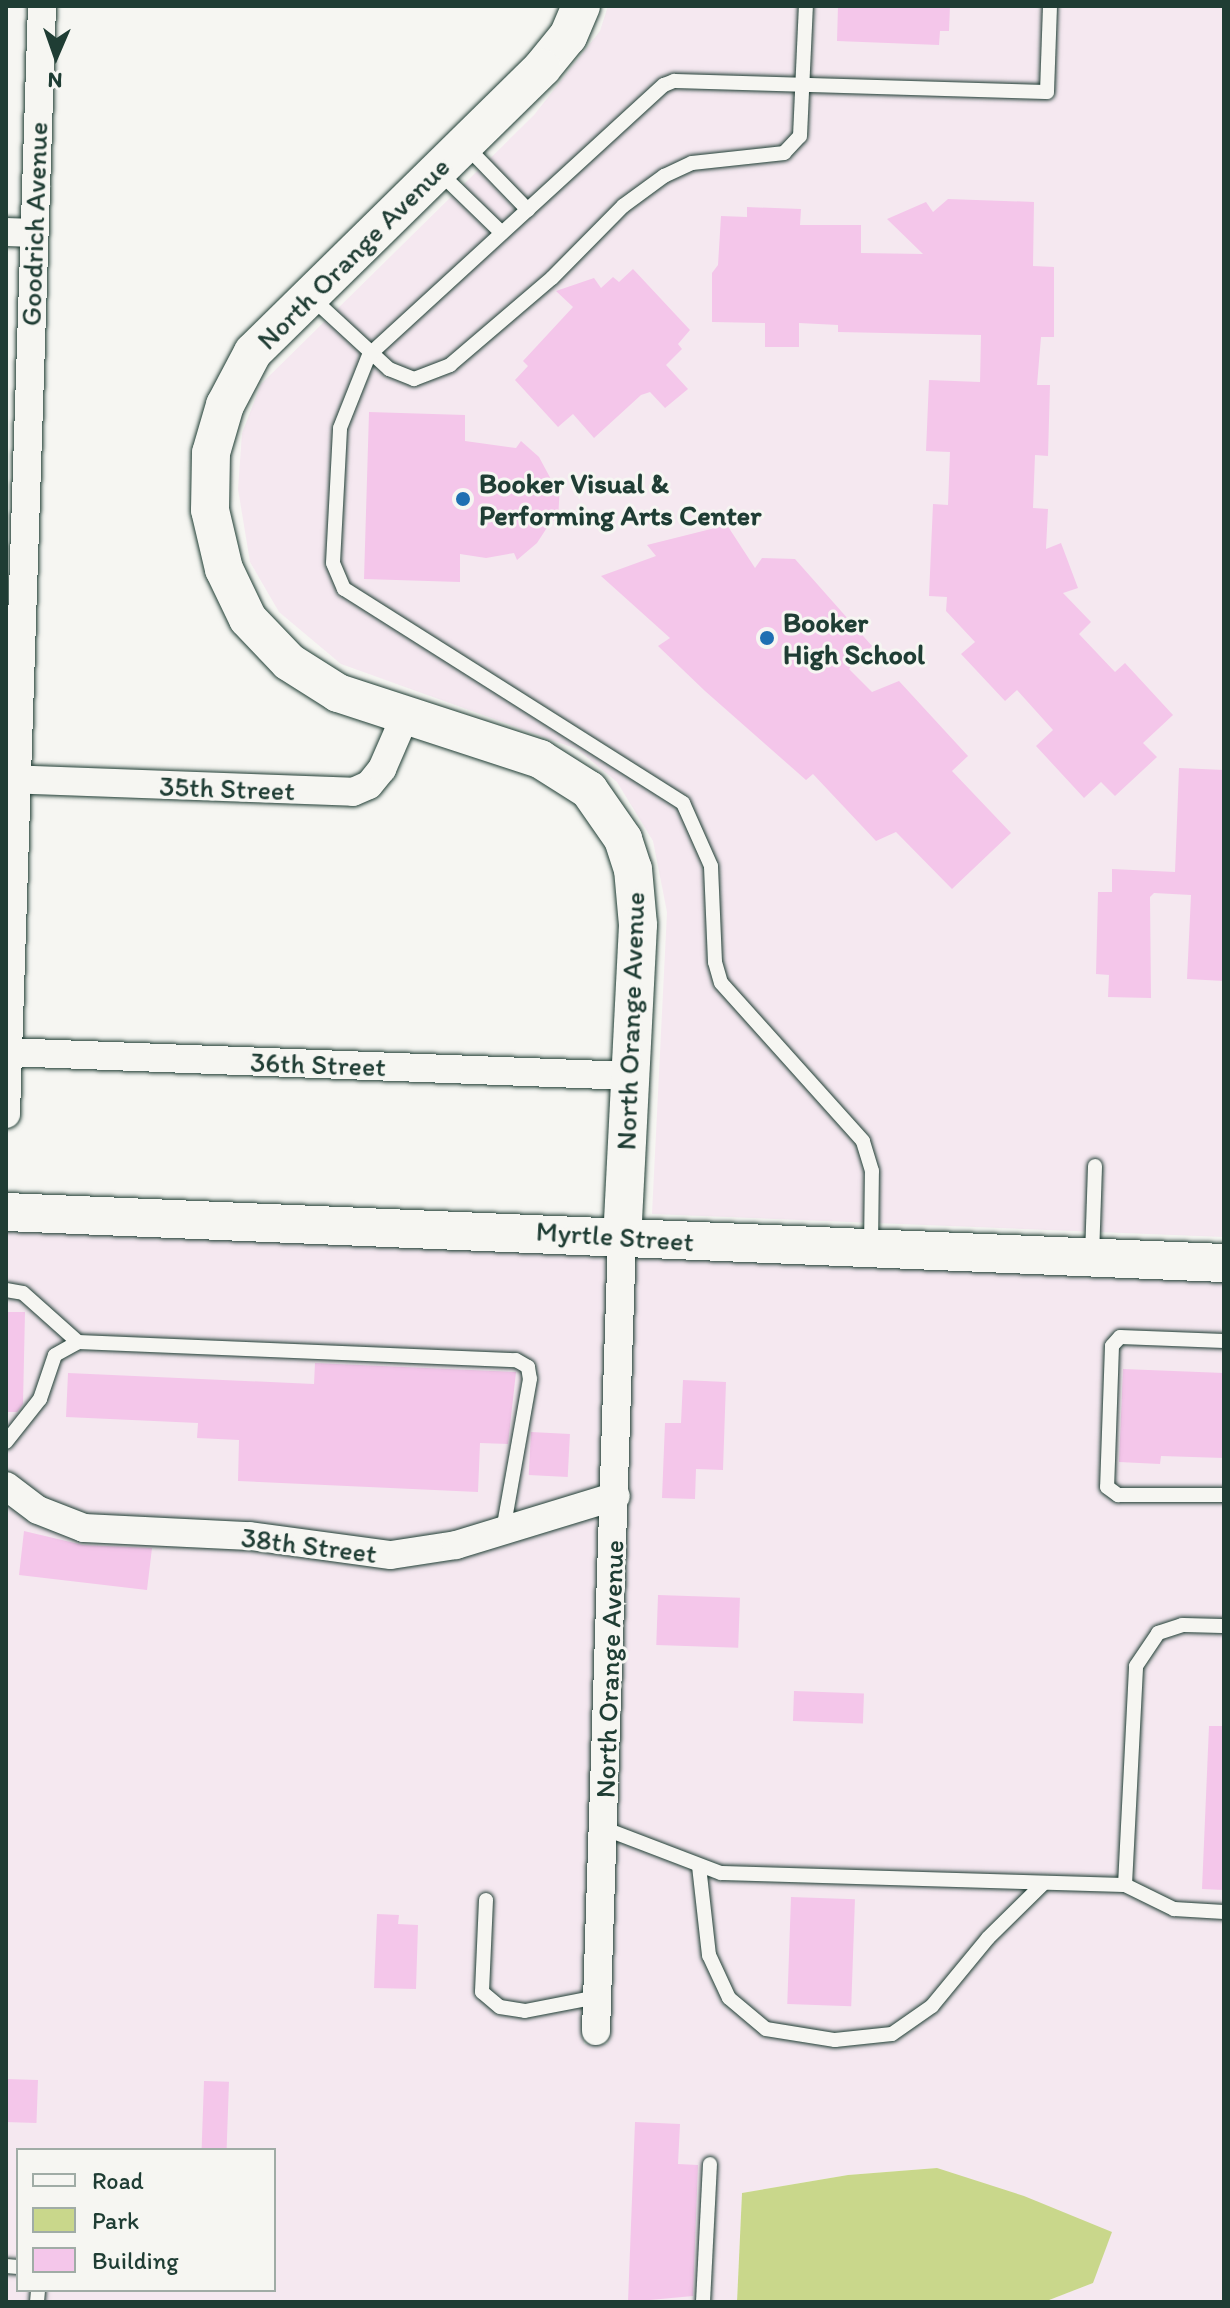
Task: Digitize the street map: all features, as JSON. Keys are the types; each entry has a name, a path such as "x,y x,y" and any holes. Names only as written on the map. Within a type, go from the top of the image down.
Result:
{"street":[{"name":"Goodrich Avenue","path":"6,1114 15,505 34,233 42,6"},
{"name":"North Orange Avenue","path":"581,6 568,36 542,68 253,352 225,405 211,453 210,510 224,569 248,619 289,662 338,693 540,759 589,790 623,839 637,897 622,1237 616,1496 596,2031"},
{"path":"6,232 34,233"},
{"name":"35th Street","path":"12,779 353,792 369,785 382,769 405,716"},
{"name":"36th Street","path":"7,1052 631,1076"},
{"name":"Myrtle Street","path":"6,1212 1224,1263"},
{"name":"38th Street","path":"6,1486 61,1522 105,1530 250,1536 391,1555 456,1545 616,1496"}],"lane":[{"path":"308,295 369,355 414,379 450,365 552,278 623,206 664,176 692,163 784,153 800,136 806,6"},
{"path":"871,1249 872,1171 863,1141 721,983 715,962 711,866 683,803 515,692 382,617 344,589 333,563 340,428 369,355 664,85 674,81 1047,92 1050,6"},
{"path":"464,144 528,210"},
{"path":"437,170 502,233"},
{"path":"1092,1257 1095,1166"},
{"path":"6,1290 23,1293 78,1342"},
{"path":"1224,1341 1120,1337 1112,1346 1107,1487 1118,1495 1224,1495"},
{"path":"6,1442 40,1399 55,1355 78,1342 523,1362 530,1372 529,1393 503,1530"},
{"path":"1125,1885 1136,1666 1158,1633 1182,1625 1224,1626"},
{"path":"603,1828 721,1873 1125,1885 1174,1909 1224,1912"},
{"path":"699,1866 709,1955 729,1998 766,2029 835,2040 892,2034 932,2006 988,1938 1044,1883"},
{"path":"486,1900 482,1992 500,2007 525,2011 597,1997"},
{"path":"703,2302 710,2164"}],"shaded area":[{"name":"Booker High School","path":"608,6 1224,6 1224,1237 652,1214 667,912 653,841 617,782 577,749 341,664 279,612 250,562 238,489 242,433 261,384 534,115 600,31"},
{"path":"6,1225 609,1249 584,2044 607,2044 633,1250 1224,1276 1224,2302 1044,2302 1093,2283 937,2168 848,2175 742,2193 737,2302 6,2302"}],"green space":[{"path":"937,2168 1024,2196 1112,2232 1093,2283 1044,2302 737,2302 742,2193 848,2175"}],"building":[{"path":"838,6 950,6 949,31 940,31 939,45 837,41"},
{"path":"948,199 1034,202 1033,266 1054,267 1054,337 1041,337 1037,385 1050,385 1048,456 1035,455 1033,508 1048,509 1046,549 1061,543 1078,588 1063,593 1091,622 1079,634 1115,672 1125,663 1173,715 1143,743 1157,757 1115,796 1101,782 1084,798 1036,746 1053,730 1017,690 1005,701 961,654 975,642 946,611 947,597 929,596 933,504 948,505 950,452 926,451 929,380 980,382 981,335 838,332 838,325 799,323 799,347 765,347 765,323 712,322 712,273 718,265 721,216 747,217 747,207 801,209 800,225 861,225 861,253 923,254 887,219 926,202 933,212"},
{"path":"633,269 690,330 678,344 682,349 666,365 688,389 665,408 650,392 641,395 594,438 573,414 558,427 515,380 528,366 523,361 573,307 556,291 594,278 601,288 613,277 619,282"},
{"name":"Booker Visual & Performing Arts Center","path":"369,412 465,415 465,441 516,448 521,441 539,457 553,483 560,482 558,522 552,520 537,543 517,560 514,553 486,558 460,554 460,582 364,579"},
{"path":"727,525 755,568 762,558 795,559 872,646 849,669 872,692 899,681 968,756 952,771 1011,833 952,889 896,832 876,841 813,774 806,780 705,691 658,646 670,638 601,576 656,556 647,545"},
{"path":"1179,768 1224,770 1224,981 1187,979 1191,895 1154,893 1150,897 1151,998 1108,997 1109,975 1096,974 1098,892 1112,892 1112,869 1175,872"},
{"path":"6,1312 25,1312 23,1404 17,1412 6,1412"},
{"path":"315,1363 516,1372 508,1444 480,1443 478,1492 238,1481 239,1440 197,1438 198,1423 66,1417 68,1373 314,1384"},
{"path":"1123,1369 1224,1373 1224,1458 1161,1456 1160,1464 1119,1462"},
{"path":"683,1380 726,1382 723,1470 696,1469 695,1499 662,1498 665,1423 681,1423"},
{"path":"531,1432 570,1434 568,1477 529,1475"},
{"path":"24,1531 83,1545 152,1548 147,1590 19,1575"},
{"path":"658,1595 740,1598 738,1648 656,1645"},
{"path":"794,1691 864,1693 863,1723 793,1721"},
{"path":"1209,1726 1224,1726 1224,1890 1202,1889"},
{"path":"791,1897 855,1899 851,2006 787,2004"},
{"path":"377,1914 399,1915 398,1924 418,1925 416,1989 374,1988"},
{"path":"6,2079 38,2080 36,2123 6,2122"},
{"path":"204,2081 229,2082 227,2148 202,2148"},
{"path":"635,2122 680,2124 678,2164 698,2165 693,2296 628,2302"}],"place":[{"name":"Booker Visual & Performing Arts Center","path":"463,499"},
{"name":"Booker High School","path":"767,638"}]}
